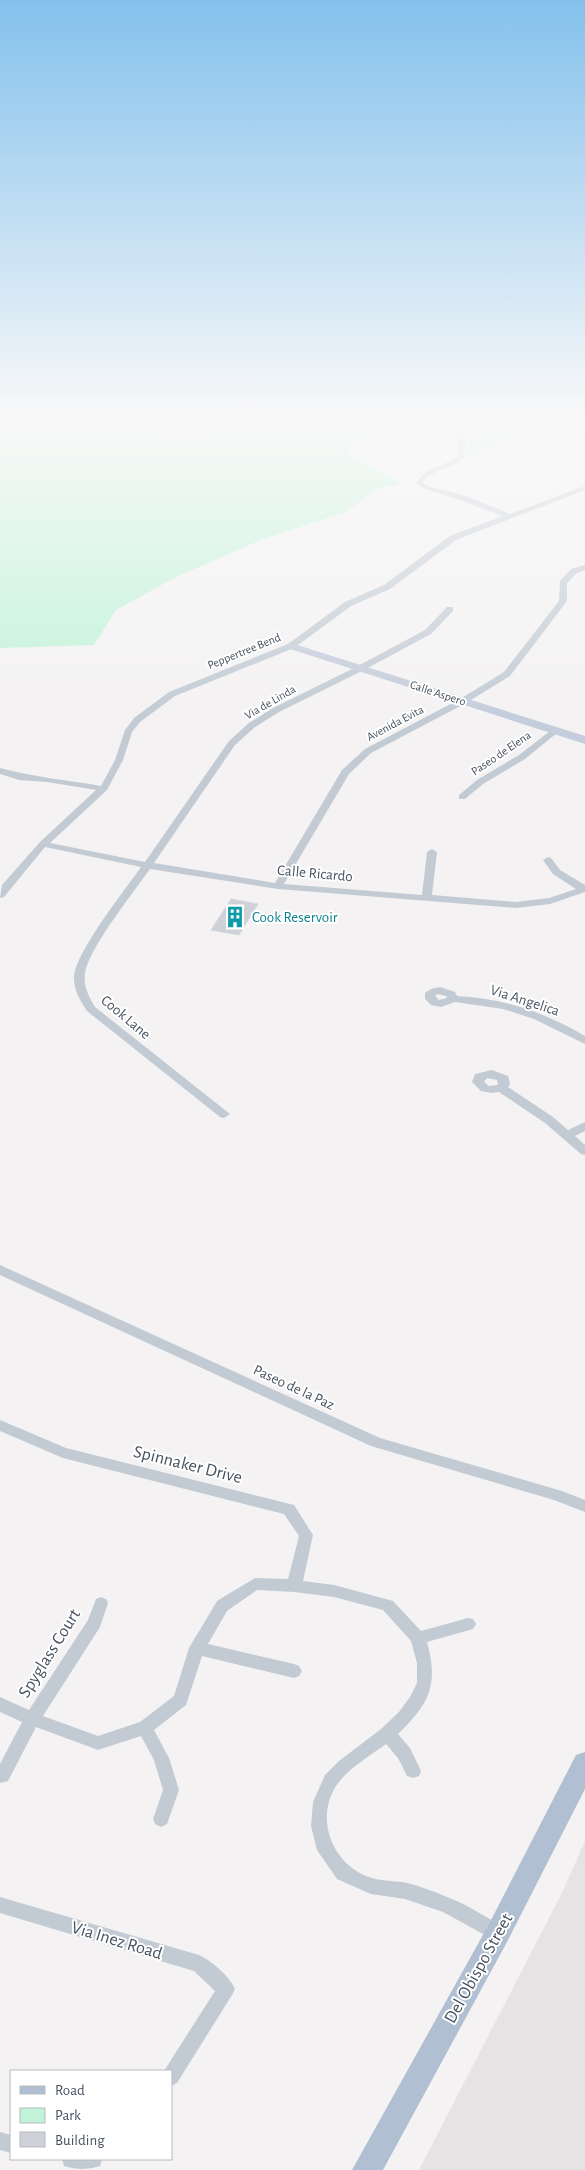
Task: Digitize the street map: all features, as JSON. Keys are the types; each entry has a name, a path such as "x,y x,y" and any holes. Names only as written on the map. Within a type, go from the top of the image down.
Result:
{"main road":[{"name":"Del Obispo Street","path":"367,2170 498,1933 585,1763"}],"street":[{"name":"Peppertree Bend","path":"0,895 43,844 103,789 119,760 128,732 137,720 150,709 172,694 291,646 348,604 387,587 453,538 503,518"},
{"name":"Avenida Evita","path":"278,886 345,772 368,751 463,701 506,674 563,601 563,583 574,572 585,567"},
{"name":"Via de Linda","path":"146,865 232,743 252,725 276,710 428,632 450,608"},
{"name":"Calle Aspero","path":"291,646 585,740"},
{"name":"Paseo de Elena","path":"462,797 480,782 522,756 554,731"},
{"path":"0,771 18,777 47,779 103,789"},
{"name":"Calle Ricardo","path":"43,844 146,865 278,886 516,905 550,902 585,889"},
{"path":"427,898 432,852"},
{"path":"548,860 556,872 585,889"},
{"name":"Cook Lane","path":"146,865 88,951 78,975 81,993 96,1015 224,1114"},
{"name":"Via Angelica","path":"452,999 472,999 512,1008 550,1022 585,1041"},
{"path":"501,1088 534,1109 585,1151"},
{"path":"567,1135 585,1126"},
{"name":"Paseo de la Paz","path":"0,1270 376,1442 557,1495 585,1506"},
{"name":"Spinnaker Drive","path":"0,1425 63,1453 289,1509 306,1535 294,1586"},
{"path":"0,1704 32,1720 98,1743 145,1728 180,1700 198,1648 222,1606 255,1584 334,1591 388,1605 418,1638 425,1662 425,1683 410,1710 387,1734 345,1766 331,1780 321,1802 319,1818 325,1850 343,1873 371,1886 405,1891 446,1906 498,1933"},
{"name":"Spyglass Court","path":"2,1776 32,1720 95,1622 101,1604"},
{"path":"418,1638 468,1624"},
{"path":"198,1648 294,1671"},
{"path":"145,1728 160,1758 171,1790 161,1819"},
{"path":"387,1734 404,1753 413,1771"},
{"name":"Via Inez Road","path":"0,1905 199,1964 226,1989 172,2075"}],"shaded area":[{"path":"585,1841 585,2170 419,2170 563,1891"}],"green space":[{"path":"0,518 327,518 261,540 176,577 116,610 94,645 0,648"}],"building":[{"name":"Cook Reservoir","path":"231,899 258,904 239,935 211,930"}],"place":[{"name":"Cook Reservoir","path":"235,917"}]}
